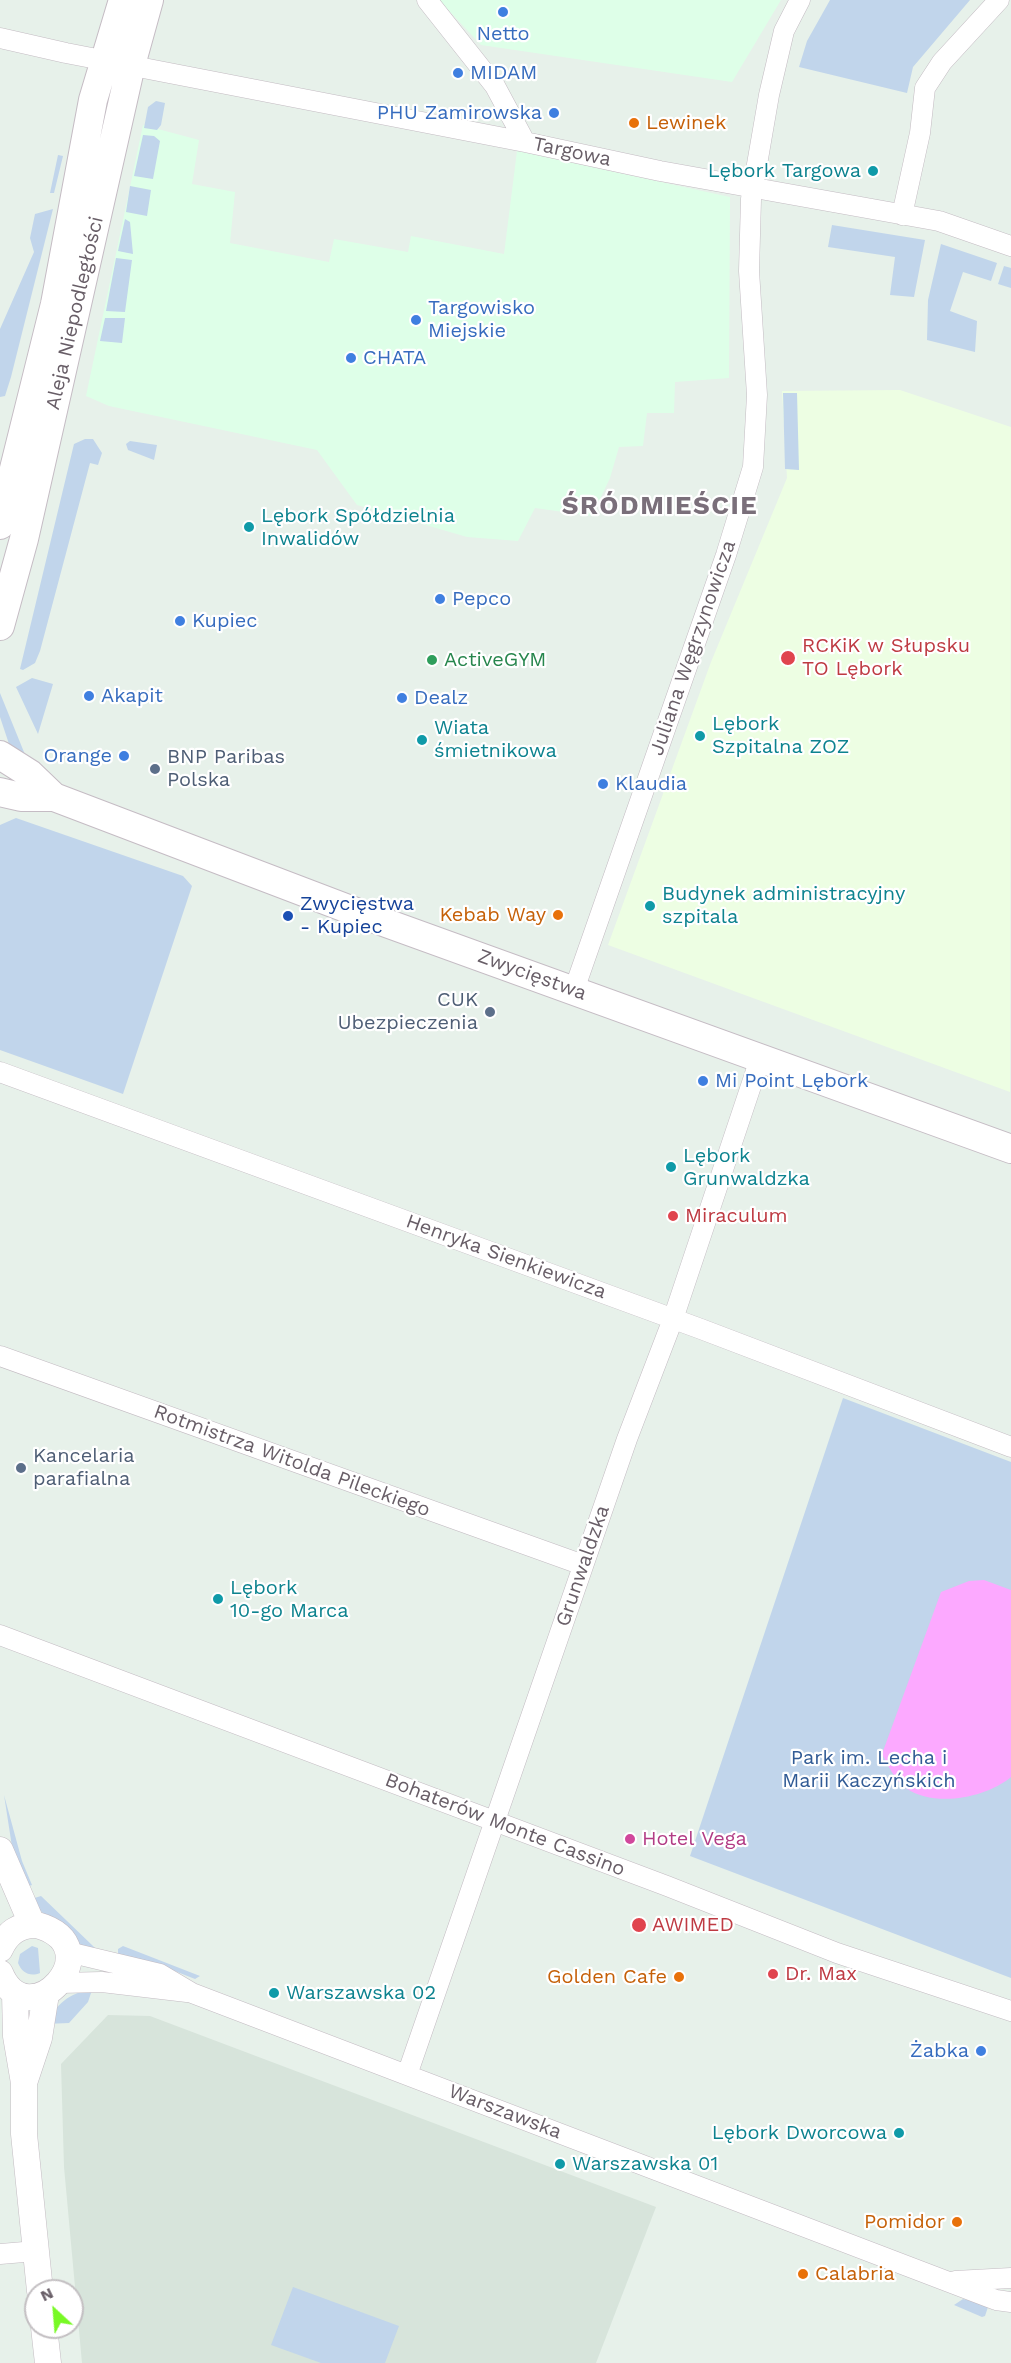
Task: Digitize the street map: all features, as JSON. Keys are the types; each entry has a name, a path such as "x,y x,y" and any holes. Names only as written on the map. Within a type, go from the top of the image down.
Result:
{"main road":[{"name":"Aleja Niepodległości","path":"0,525 55,304 93,100 103,60 123,0"},
{"name":"Aleja Niepodległości","path":"0,626 24,539 131,65 149,0"},
{"name":"Zwycięstwa","path":"0,754 30,774 54,797"},
{"name":"Zwycięstwa","path":"0,792 21,797 54,797 335,904 760,1059 1010,1145"}],"street":[{"path":"426,0 495,86 525,142"},
{"name":"Juliana Węgrzynowicza","path":"574,990 726,555 753,467 757,395 749,271 752,189 769,95 784,31 800,0"},
{"path":"902,215 920,133 925,88 942,62 999,0"},
{"name":"Targowa","path":"0,38 752,189 939,221 1011,246"},
{"name":"Grunwaldzka","path":"406,2075 627,1439 674,1319 760,1059"},
{"name":"Henryka Sienkiewicza","path":"0,1072 674,1319 1011,1447"},
{"name":"Rotmistrza Witolda Pileckiego","path":"0,1356 583,1566"},
{"name":"Bohaterów Monte Cassino","path":"0,1635 667,1886 837,1953 1011,2011"},
{"path":"0,1850 32,1924"},
{"path":"2,1934 32,1924 44,1927 58,1935 68,1952 68,1969 53,1988 24,2083"},
{"name":"Warszawska","path":"68,1952 160,1974 192,1993 791,2223 952,2281 996,2300 1011,2302"},
{"path":"0,1973 15,1993 36,1997 53,1988"},
{"name":"Warszawska","path":"53,1988 102,1982 192,1993"},
{"path":"15,1993 16,2036 24,2083 24,2134 39,2279"},
{"path":"0,2254 36,2251"},
{"name":"Warszawska","path":"952,2281 1011,2278"},
{"path":"45,2339 48,2363"}],"shaded area":[{"path":"439,0 781,0 732,82 481,45"},
{"name":"Targowisko Miejskie","path":"143,125 199,140 192,184 235,192 230,243 329,262 334,239 408,252 411,236 504,254 517,151 730,197 729,378 675,382 674,413 647,413 643,446 619,447 610,478 592,516 535,508 518,541 467,537 357,505 317,450 109,406 86,396"},
{"path":"900,390 1011,427 1010,1092 608,945 711,662 787,478 782,391"},
{"path":"984,1580 1011,1590 1011,1777 974,1795 960,1798 931,1798 906,1788 898,1781 882,1754 941,1592 969,1581"},
{"path":"108,2015 150,2016 656,2207 596,2363 82,2363 80,2339 84,2339 84,2279 74,2279 64,2167 61,2064"}],"green space":[{"path":"830,0 970,0 913,67 907,93 799,67 807,41"},
{"path":"156,101 165,103 161,125 157,130 144,128 148,107"},
{"path":"143,135 154,136 160,141 153,179 134,176"},
{"path":"58,155 63,156 54,193 50,193"},
{"path":"130,186 151,190 147,216 126,212"},
{"path":"53,209 11,377 5,396 0,397 0,329 34,252 30,238 35,214"},
{"path":"125,219 130,222 133,254 118,251"},
{"path":"832,225 925,240 914,297 890,295 895,257 828,247"},
{"path":"941,244 997,263 991,281 963,272 950,311 977,321 975,352 927,340 928,300"},
{"path":"116,258 132,260 125,312 106,311"},
{"path":"1004,266 1011,268 1011,288 998,284"},
{"path":"105,318 125,318 122,343 100,341"},
{"path":"783,393 797,393 799,470 785,469"},
{"path":"85,439 93,439 102,453 98,465 90,463 40,651 35,663 23,670 20,669 74,444"},
{"path":"130,441 157,445 154,460 128,450 126,444"},
{"path":"32,678 53,684 38,734 16,687"},
{"path":"0,693 26,757 10,747 0,717"},
{"path":"16,818 183,876 192,886 123,1094 0,1050 0,825"},
{"name":"Park im. Lecha i Marii Kaczyńskich","path":"843,1398 1011,1462 1011,1978 690,1856"},
{"path":"4,1795 22,1861 32,1885 23,1888 13,1853"},
{"path":"41,1896 96,1949 82,1947 28,1900"},
{"path":"32,1946 38,1948 40,1973 33,1975 24,1972 18,1963 20,1954"},
{"path":"123,1946 200,1976 195,1979 162,1966 118,1956 118,1949"},
{"path":"92,1990 88,2002 69,2023 46,2024 64,2001 77,1993"},
{"path":"293,2287 399,2326 385,2363 321,2363 271,2345"},
{"path":"963,2299 989,2304 985,2316 982,2317 954,2305"}],"place":[{"name":"Netto","path":"503,12"},
{"name":"MIDAM","path":"458,73"},
{"name":"PHU Zamirowska","path":"554,113"},
{"name":"Lewinek","path":"634,123"},
{"name":"Lębork Targowa","path":"873,171"},
{"name":"Targowisko Miejskie","path":"416,320"},
{"name":"CHATA","path":"351,358"},
{"name":"Lębork Spółdzielnia Inwalidów","path":"249,527"},
{"name":"Pepco","path":"440,599"},
{"name":"Kupiec","path":"180,621"},
{"name":"RCKiK w Słupsku TO Lębork","path":"788,658"},
{"name":"ActiveGYM","path":"432,660"},
{"name":"Akapit","path":"89,696"},
{"name":"Dealz","path":"402,698"},
{"name":"Lębork Szpitalna ZOZ","path":"700,736"},
{"name":"Wiata śmietnikowa","path":"422,740"},
{"name":"Orange","path":"124,756"},
{"name":"BNP Paribas Polska","path":"155,769"},
{"name":"Klaudia","path":"603,784"},
{"name":"Budynek administracyjny szpitala","path":"650,906"},
{"name":"Kebab Way","path":"558,915"},
{"name":"Zwycięstwa - Kupiec","path":"288,916"},
{"name":"CUK Ubezpieczenia","path":"490,1012"},
{"name":"Mi Point Lębork","path":"703,1081"},
{"name":"Lębork Grunwaldzka","path":"671,1167"},
{"name":"Miraculum","path":"673,1216"},
{"name":"Kancelaria parafialna","path":"21,1468"},
{"name":"Lębork 10-go Marca","path":"218,1599"},
{"name":"Hotel Vega","path":"630,1839"},
{"name":"AWIMED","path":"639,1925"},
{"name":"Dr. Max","path":"773,1974"},
{"name":"Golden Cafe","path":"679,1977"},
{"name":"Warszawska 02","path":"274,1993"},
{"name":"Żabka","path":"981,2051"},
{"name":"Lębork Dworcowa","path":"899,2133"},
{"name":"Warszawska 01","path":"560,2164"},
{"name":"Pomidor","path":"957,2222"},
{"name":"Calabria","path":"803,2274"}],"district":[{"name":"ŚRÓDMIEŚCIE","path":"660,506"}]}
